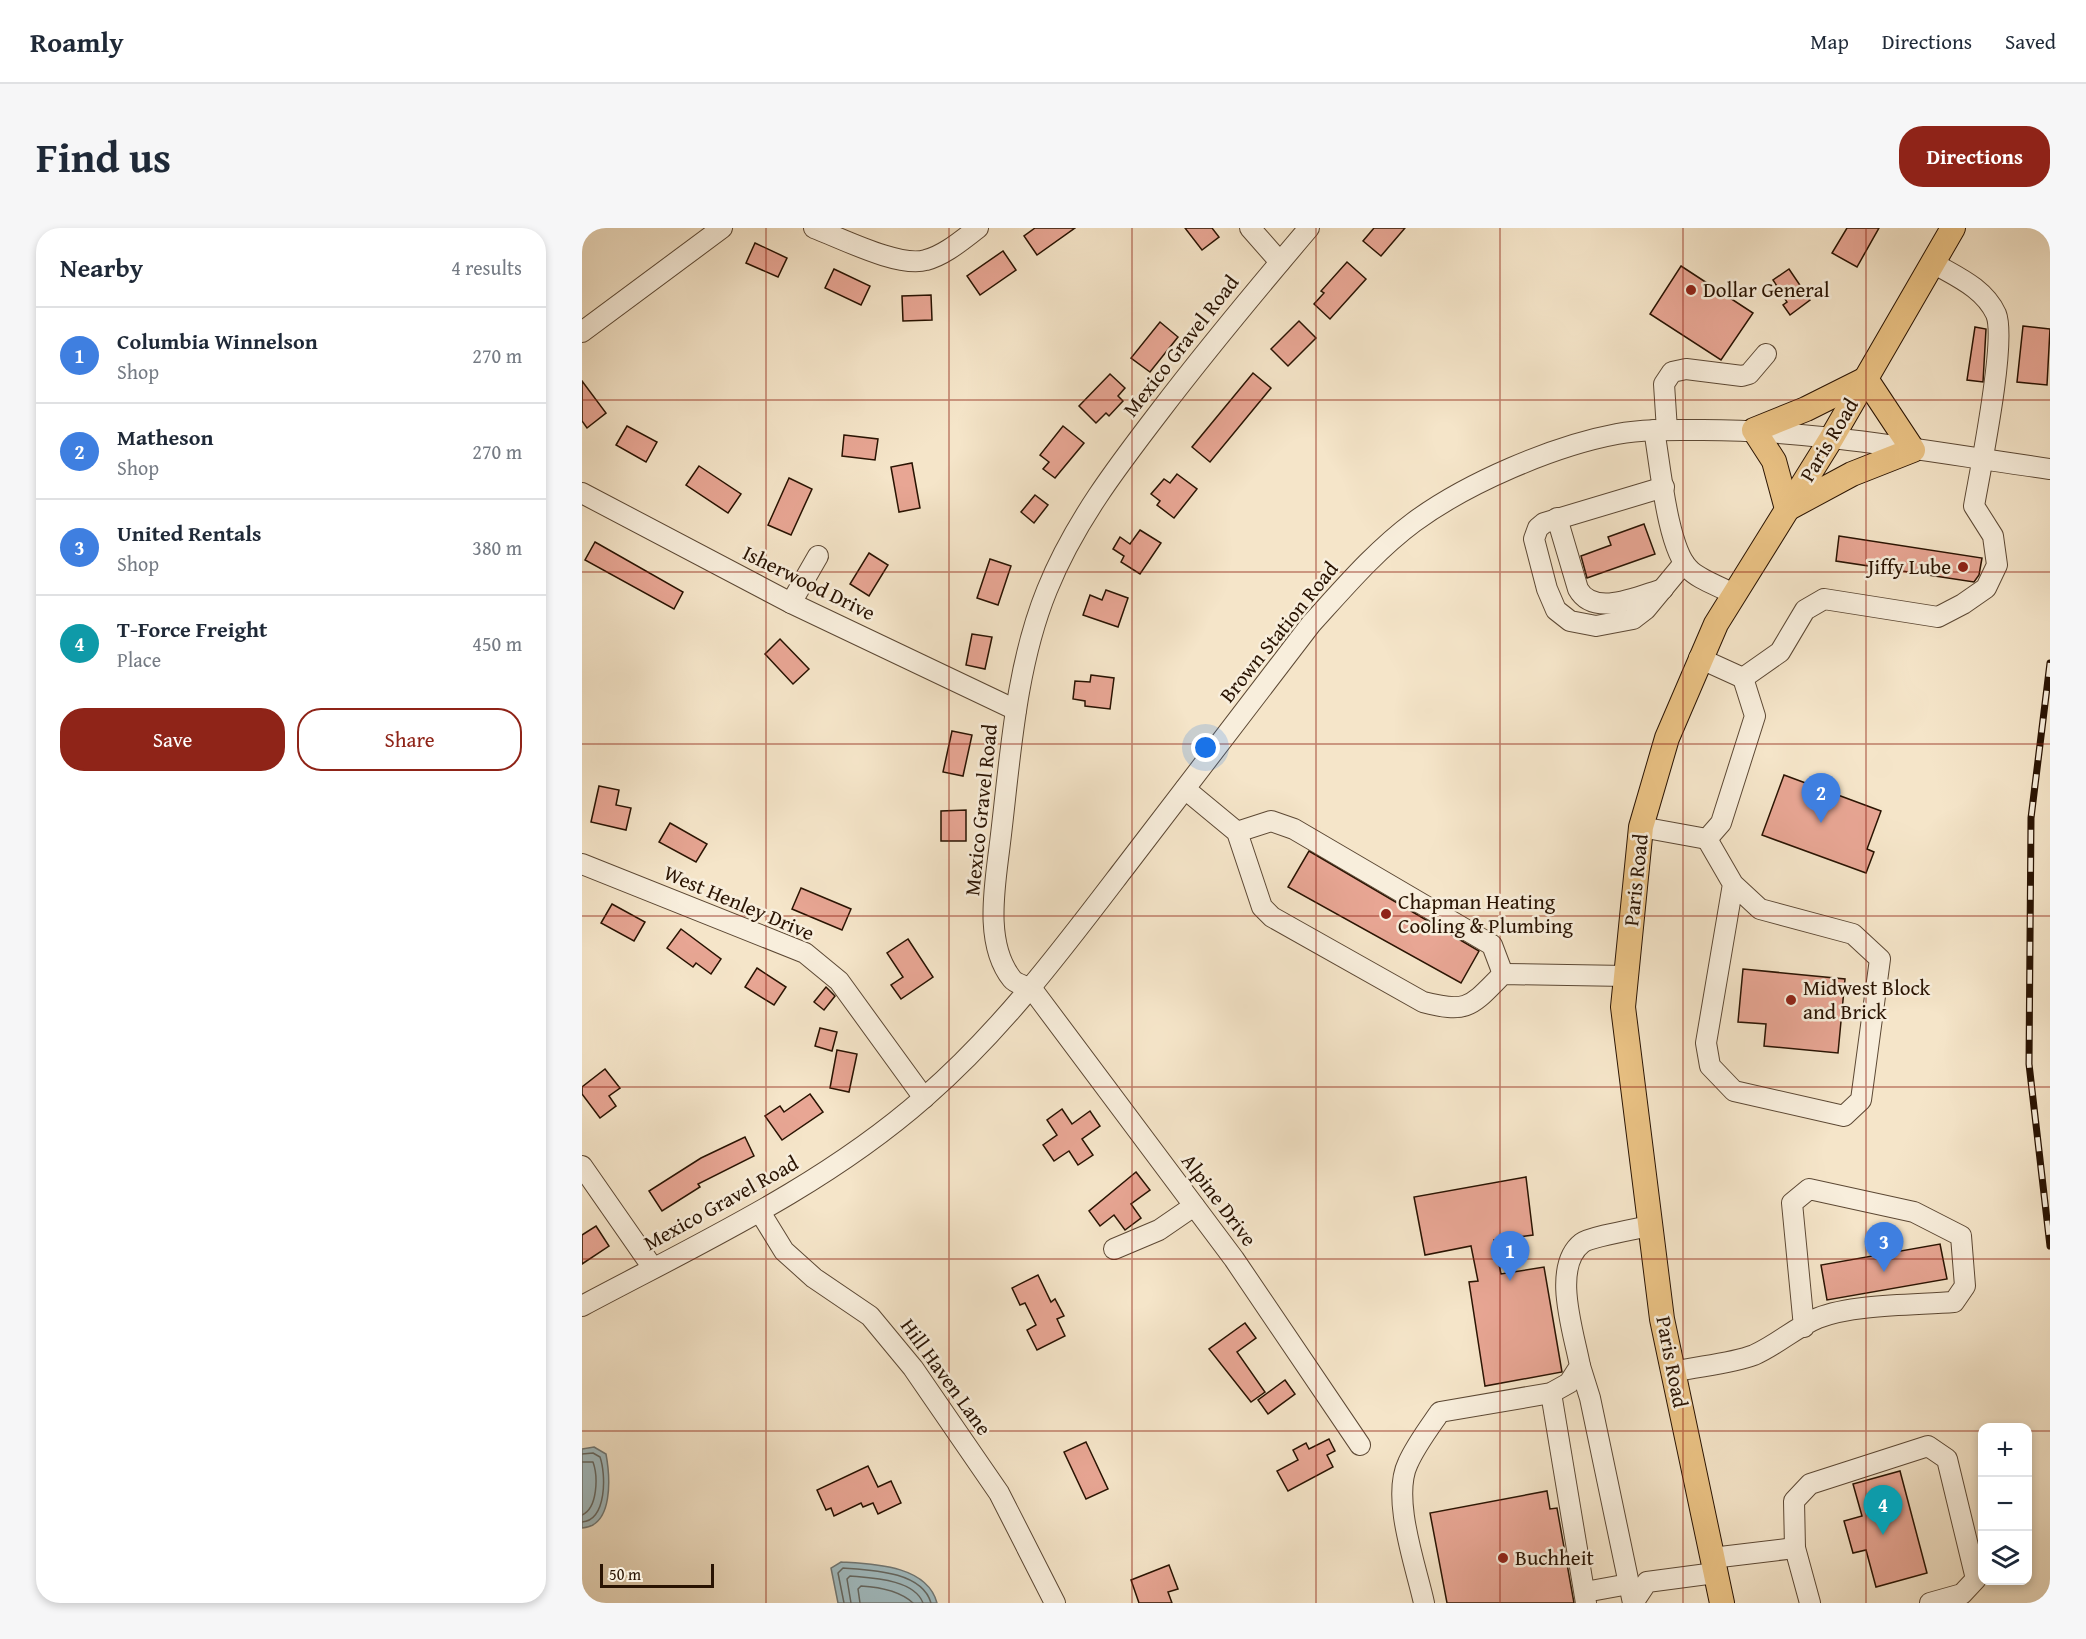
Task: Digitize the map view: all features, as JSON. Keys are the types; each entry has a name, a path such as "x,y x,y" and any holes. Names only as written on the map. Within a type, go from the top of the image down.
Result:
{"main road":[{"name":"Paris Road","path":"1722,1603 1673,1372 1649,1226 1623,1007 1641,827 1667,738 1700,658 1733,594 1831,439 1953,228"},
{"path":"1866,379 1913,450 1852,474 1787,509 1773,461 1754,430 1866,379"}],"street":[{"path":"582,332 722,228"},
{"path":"814,228 902,261 925,261 953,247 978,228"},
{"path":"1250,228 1280,262"},
{"name":"Mexico Gravel Road","path":"582,1306 760,1212 870,1142 924,1098 970,1056 1032,989 1013,980 999,954 994,906 1016,710 1037,620 1047,590 1075,530 1127,454 1219,334 1309,228"},
{"path":"1743,678 1780,652 1805,610 1824,599 1938,617 1963,604 1986,588 1997,565 1993,536 1974,506 1983,459 1998,345 1996,315 1977,288 1933,263"},
{"path":"1733,594 1690,571 1684,563 1673,536 1664,487 1661,430 1664,384 1672,372 1686,369 1742,376 1749,374 1766,354"},
{"name":"Brown Station Road","path":"1032,989 1311,624 1361,569 1415,522 1475,486 1543,454 1616,434 1661,430 1754,430 2050,469"},
{"path":"1664,487 1557,518 1538,528 1534,539 1551,603 1562,616 1586,625 1625,622 1639,616 1684,563"},
{"name":"Isherwood Drive","path":"582,493 791,603 1016,710"},
{"path":"1557,518 1578,589 1586,598 1596,603 1607,603 1663,589"},
{"path":"791,603 818,556"},
{"path":"1700,658 1743,678 1755,716 1721,823 1707,839"},
{"path":"1185,789 1237,832 1262,907 1272,917 1423,1002 1448,1008 1464,1007 1474,1002 1503,974 1626,976"},
{"path":"1237,832 1271,821 1294,829 1492,945 1503,974"},
{"path":"1641,827 1707,839 1733,884 1760,909 1853,934 1880,959 1861,1100 1844,1116 1734,1091 1710,1066 1706,1043 1733,884"},
{"name":"West Henley Drive","path":"582,864 805,953 839,981 924,1098"},
{"name":"Alpine Drive","path":"1032,989 1234,1259 1360,1445"},
{"path":"582,1166 653,1268"},
{"path":"1673,1372 1752,1356 1804,1327 1818,1318 1857,1310 1954,1302 1965,1286 1961,1236 1914,1212 1809,1189 1792,1203 1804,1327"},
{"path":"1114,1250 1159,1230 1194,1206"},
{"name":"Hill Haven Lane","path":"760,1212 784,1251 814,1278 870,1316 913,1368 999,1493 1055,1603"},
{"path":"1632,1597 1565,1283 1569,1259 1582,1242 1649,1226"},
{"path":"1424,1603 1402,1502 1407,1465 1425,1433 1440,1412 1551,1393 1569,1383 1581,1366"},
{"path":"1551,1393 1586,1598 1632,1597 1647,1582 1795,1548"},
{"path":"1810,1603 1795,1548 1794,1502 1810,1484 1928,1446 1947,1459 1976,1579 1962,1594 1930,1603"}],"water":[{"path":"594,1447 606,1454 608,1499 600,1519 582,1528 582,1449"},
{"path":"841,1562 883,1566 911,1574 931,1590 937,1603 838,1603 831,1568"}],"building":[{"path":"1035,228 1075,228 1037,255 1024,236"},
{"path":"1185,228 1212,228 1219,237 1202,250"},
{"path":"1374,228 1405,228 1381,256 1363,241"},
{"path":"1847,228 1879,228 1857,267 1832,253"},
{"path":"755,243 787,258 778,277 746,263"},
{"path":"1003,251 1016,270 980,295 967,276"},
{"path":"1347,262 1366,279 1330,319 1314,304 1324,293 1321,291"},
{"name":"Dollar General","path":"1681,266 1753,313 1721,360 1650,314"},
{"path":"834,269 870,286 861,305 825,288"},
{"path":"1789,269 1810,300 1790,315 1783,305 1787,302 1773,280"},
{"path":"931,295 932,320 903,321 902,296"},
{"path":"1299,321 1316,338 1288,366 1271,349"},
{"path":"1160,322 1178,337 1150,372 1131,358"},
{"path":"2023,326 2050,329 2047,385 2017,382"},
{"path":"1975,327 1986,329 1983,382 1967,380"},
{"path":"1253,373 1271,388 1210,462 1192,447"},
{"path":"1110,374 1125,388 1118,396 1123,401 1109,416 1106,413 1096,423 1079,406"},
{"path":"582,381 606,413 587,428 582,421"},
{"path":"627,426 657,442 646,462 616,445"},
{"path":"1063,426 1084,443 1055,478 1043,469 1049,462 1040,455"},
{"path":"844,435 878,439 875,460 842,456"},
{"path":"912,463 920,508 899,512 891,467"},
{"path":"699,466 741,494 728,513 686,485"},
{"path":"1177,474 1197,489 1174,518 1157,505 1160,501 1151,494 1164,479 1170,483"},
{"path":"789,478 812,489 791,535 768,525"},
{"path":"1035,495 1048,505 1034,523 1021,512"},
{"path":"1644,524 1655,554 1587,578 1581,556 1611,545 1608,537"},
{"path":"1140,530 1161,543 1140,574 1121,562 1124,556 1113,549 1120,537 1130,544"},
{"path":"1839,536 1982,558 1979,575 1974,582 1836,561"},
{"path":"595,542 683,592 674,609 585,560"},
{"path":"869,553 888,565 869,596 850,584"},
{"path":"990,559 1011,566 998,605 977,598"},
{"path":"1106,590 1128,598 1118,627 1083,615 1090,595 1102,600"},
{"path":"972,634 992,637 985,669 966,665"},
{"path":"780,639 809,669 793,684 765,654"},
{"path":"1091,675 1114,678 1110,709 1085,706 1085,701 1073,699 1075,681 1090,682"},
{"path":"952,731 972,735 963,776 943,772"},
{"path":"1784,775 1881,811 1867,849 1874,852 1866,873 1762,835"},
{"path":"599,786 619,790 616,805 631,808 626,830 591,822"},
{"path":"966,810 966,841 941,841 941,811"},
{"path":"670,823 707,844 696,862 659,842"},
{"name":"Chapman Heating Cooling & Plumbing","path":"1309,851 1479,951 1461,983 1288,887"},
{"path":"801,888 851,909 842,930 792,909"},
{"path":"612,904 645,922 634,941 601,923"},
{"path":"681,929 721,959 711,974 696,963 693,967 667,948"},
{"path":"908,939 933,977 901,999 891,985 903,977 887,953"},
{"path":"757,968 786,987 774,1005 745,987"},
{"name":"Midwest Block and Brick","path":"1743,969 1845,979 1838,1053 1764,1046 1766,1024 1738,1022"},
{"path":"826,987 835,996 824,1010 814,1002"},
{"path":"820,1028 837,1032 832,1051 815,1046"},
{"path":"837,1050 857,1054 849,1092 830,1088"},
{"path":"605,1069 620,1088 609,1096 616,1106 600,1118 582,1094 582,1087"},
{"path":"810,1094 823,1112 782,1140 765,1116 780,1106 784,1112"},
{"path":"1062,1109 1072,1124 1090,1111 1100,1126 1082,1139 1093,1155 1078,1165 1069,1151 1054,1161 1043,1145 1057,1135 1047,1120"},
{"path":"745,1137 754,1156 698,1184 700,1187 662,1211 649,1191 701,1158"},
{"path":"1136,1172 1150,1190 1131,1204 1141,1218 1125,1230 1114,1215 1100,1226 1089,1211"},
{"path":"1526,1177 1533,1235 1494,1240 1501,1274 1544,1267 1562,1372 1485,1386 1469,1282 1478,1281 1471,1246 1425,1255 1414,1197"},
{"path":"596,1226 609,1246 582,1264 582,1235"},
{"path":"1940,1244 1947,1279 1827,1300 1821,1265"},
{"path":"1038,1275 1051,1302 1055,1299 1064,1316 1057,1319 1065,1336 1037,1350 1027,1330 1036,1325 1025,1303 1020,1305 1012,1288"},
{"path":"1245,1323 1256,1338 1237,1352 1265,1392 1251,1402 1209,1349"},
{"path":"1285,1380 1295,1394 1268,1414 1258,1400"},
{"path":"1329,1439 1335,1451 1327,1455 1333,1467 1288,1491 1277,1471 1298,1460 1293,1450 1306,1443 1309,1449"},
{"path":"1086,1442 1108,1489 1086,1499 1064,1452"},
{"path":"868,1466 878,1487 891,1481 901,1503 878,1514 873,1503 863,1507 861,1503 834,1516 831,1508 826,1510 817,1490"},
{"path":"1900,1471 1927,1573 1876,1587 1866,1550 1853,1553 1844,1521 1862,1516 1853,1484"},
{"name":"Buchheit","path":"1547,1491 1550,1509 1557,1508 1574,1603 1447,1603 1430,1513"},
{"path":"1169,1565 1178,1589 1168,1592 1172,1603 1139,1603 1131,1580"}],"railway":[{"path":"2050,663 2031,818 2029,1064 2050,1246"}],"place":[{"name":"Dollar General","path":"1691,290"},
{"name":"Jiffy Lube","path":"1963,567"},
{"name":"Matheson","path":"1821,823"},
{"name":"Chapman Heating Cooling & Plumbing","path":"1386,914"},
{"name":"Midwest Block and Brick","path":"1791,1000"},
{"name":"United Rentals","path":"1884,1272"},
{"name":"Columbia Winnelson","path":"1510,1281"},
{"name":"T-Force Freight","path":"1883,1535"},
{"name":"Buchheit","path":"1503,1558"}]}
